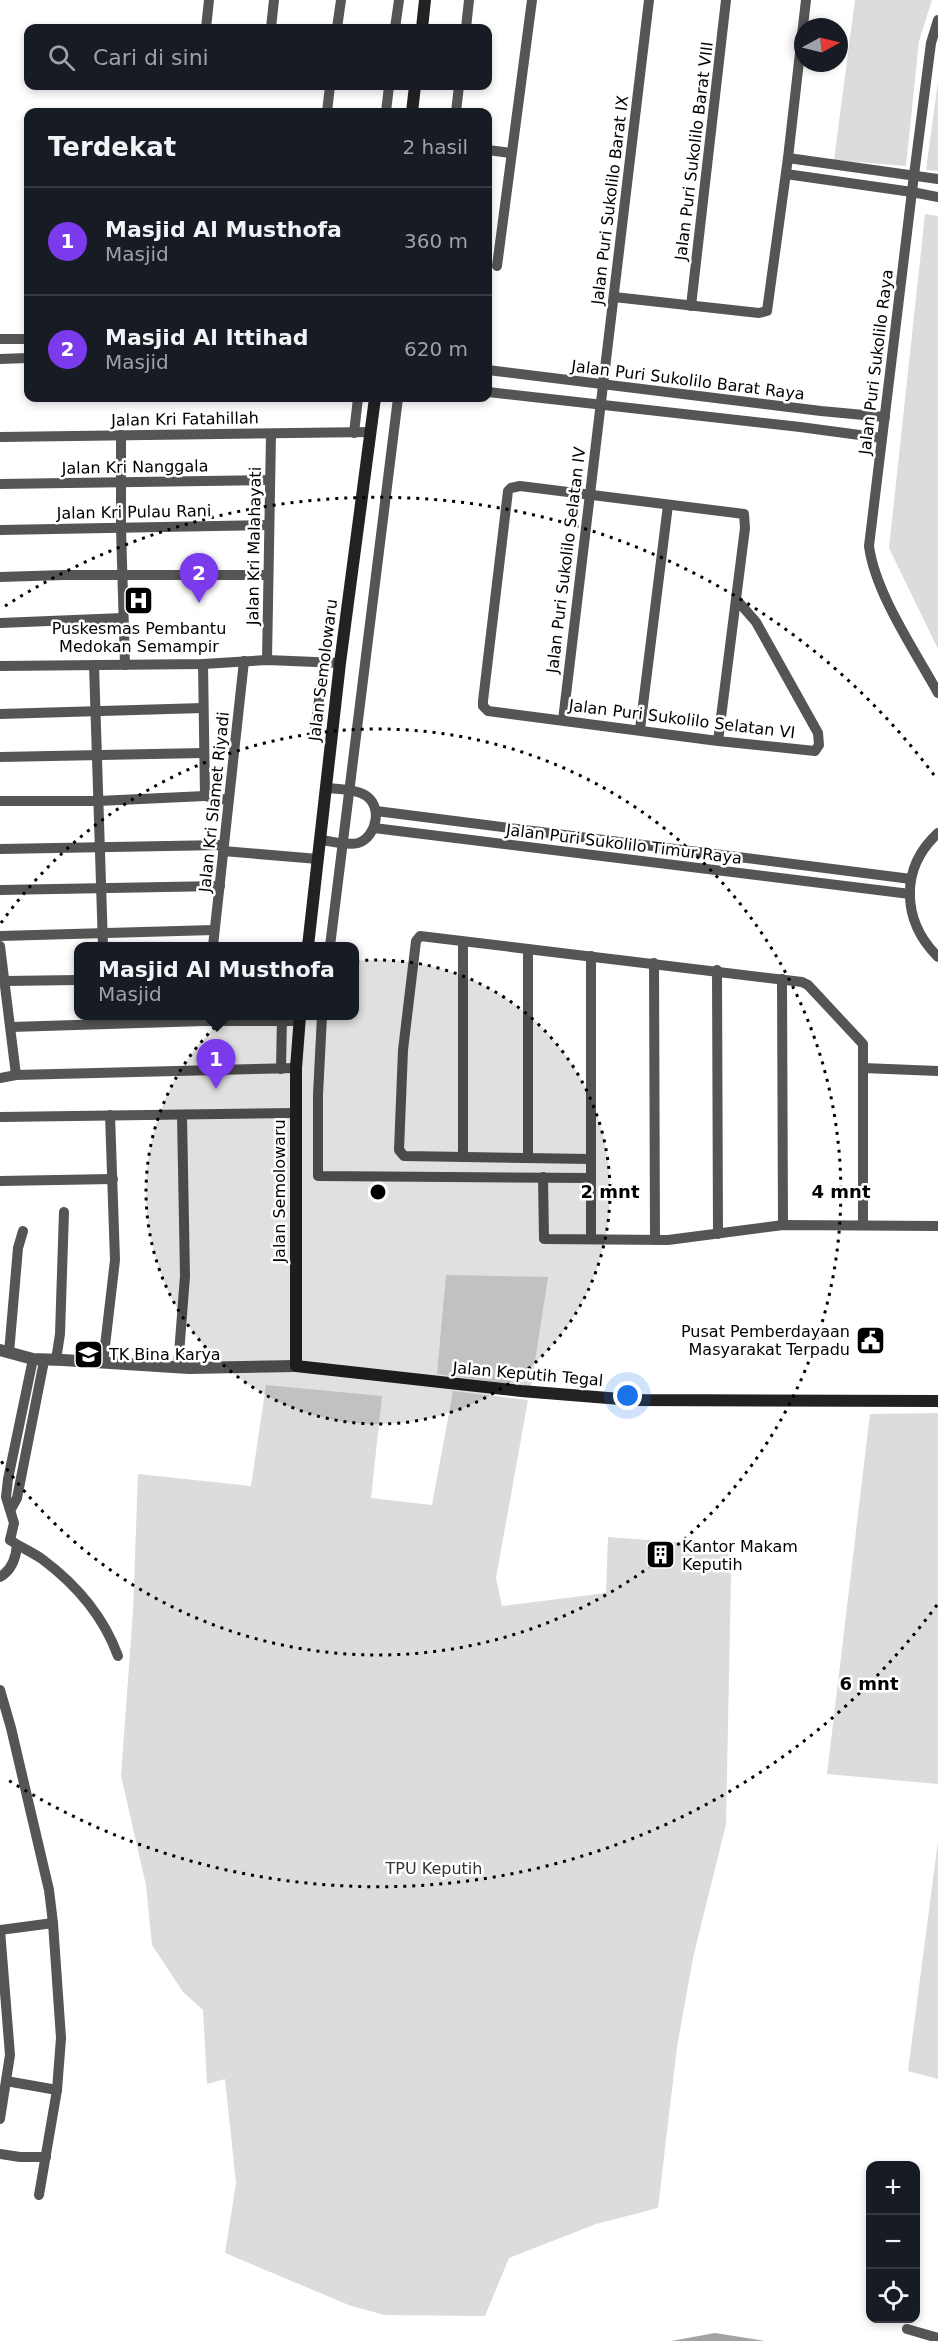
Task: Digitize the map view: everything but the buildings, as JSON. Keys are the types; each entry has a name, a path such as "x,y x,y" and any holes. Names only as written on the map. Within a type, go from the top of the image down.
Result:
{"main road":[{"path":"422,24 425,0"},
{"path":"412,108 415,90"},
{"name":"Jalan Semolowaru","path":"308,942 329,788 340,663 374,402"},
{"name":"Jalan Semolowaru","path":"296,1366 296,1068 300,1020"},
{"name":"Jalan Keputih Tegal","path":"296,1366 521,1391 637,1400 938,1401"}],"street":[{"path":"206,24 209,0"},
{"path":"271,24 274,0"},
{"path":"338,24 341,0"},
{"path":"396,24 399,0"},
{"path":"466,24 469,0"},
{"path":"497,266 532,0"},
{"name":"Jalan Puri Sukolilo Barat IX","path":"600,404 649,0"},
{"name":"Jalan Puri Sukolilo Barat VIII","path":"691,306 726,0"},
{"path":"614,297 759,313 767,311 787,166 806,0"},
{"name":"Jalan Puri Sukolilo Raya","path":"938,20 932,43 914,175 869,546 871,561 881,589 938,693"},
{"path":"327,108 330,90"},
{"path":"386,108 389,90"},
{"path":"456,108 459,90"},
{"path":"492,151 511,153"},
{"path":"787,166 858,168 938,179"},
{"path":"787,166 855,184 938,197"},
{"path":"855,184 858,168"},
{"path":"0,339 24,339"},
{"path":"0,359 24,358"},
{"name":"Jalan Puri Sukolilo Barat Raya","path":"492,371 885,417"},
{"name":"Jalan Puri Sukolilo Barat Raya","path":"492,392 882,438"},
{"path":"354,433 358,402"},
{"path":"330,942 346,791 397,402"},
{"name":"Jalan Puri Sukolilo Selatan IV","path":"563,720 600,404"},
{"path":"819,429 821,411"},
{"name":"Jalan Kri Fatahillah","path":"0,436 370,432"},
{"name":"Jalan Kri Malahayati","path":"267,660 271,434"},
{"path":"121,435 125,665"},
{"name":"Jalan Kri Nanggala","path":"0,484 270,480"},
{"name":"Jalan Puri Sukolilo Selatan VI","path":"589,494 520,486 508,491 483,701 483,706 488,711 640,729 718,741 812,751 818,749 818,733 756,622 736,600"},
{"path":"589,494 740,513 745,516 718,741"},
{"path":"640,729 668,505"},
{"name":"Jalan Kri Pulau Rani","path":"0,530 269,525"},
{"path":"0,577 268,575"},
{"path":"0,623 123,618"},
{"path":"0,666 202,664 267,660 340,663"},
{"name":"Jalan Kri Slamet Riyadi","path":"213,942 244,661"},
{"path":"315,730 324,662"},
{"path":"202,664 205,796"},
{"path":"94,665 103,942"},
{"path":"0,714 203,708"},
{"path":"0,757 203,753"},
{"path":"322,840 340,843 358,842 370,836 374,828 376,812 373,804 365,795 329,788"},
{"path":"0,801 98,801 205,796 228,800"},
{"name":"Jalan Puri Sukolilo Timur Raya","path":"376,812 911,879"},
{"name":"Jalan Puri Sukolilo Timur Raya","path":"374,828 910,894"},
{"path":"938,833 922,851 911,879 910,894 917,929 929,948 938,957"},
{"path":"619,858 622,842"},
{"path":"0,849 101,845 223,848 318,859"},
{"path":"0,890 220,886"},
{"path":"0,936 214,930"},
{"path":"591,1159 404,1156 399,1150 403,1050 416,941 420,936 717,970 808,984 863,1044 863,1225"},
{"path":"463,942 463,1157"},
{"path":"0,946 16,1076"},
{"path":"528,949 528,1158"},
{"path":"591,956 591,1239"},
{"path":"654,963 655,1240"},
{"path":"717,970 718,1234"},
{"path":"782,979 783,1225"},
{"path":"6,981 74,980"},
{"path":"11,1027 107,1020"},
{"path":"281,1020 281,1069"},
{"path":"322,1020 318,1095 318,1176 591,1178"},
{"path":"0,1078 296,1068"},
{"path":"863,1068 938,1071"},
{"path":"0,1117 296,1113"},
{"path":"103,1363 115,1260 110,1115"},
{"path":"178,1367 185,1276 182,1115"},
{"path":"543,1177 544,1239 655,1240 783,1225 938,1226"},
{"path":"0,1181 113,1179"},
{"path":"0,1577 16,1559 9,1543 14,1529 11,1509 17,1498 44,1360 60,1334 64,1212"},
{"path":"23,1231 18,1248 4,1352 44,1360 178,1367 296,1366"},
{"path":"9,1543 41,1558 80,1593 101,1618 118,1656"},
{"path":"0,1690 47,1879 53,1923 61,2038 57,2090 39,2195"},
{"path":"0,2119 10,2055 0,1930 53,1923"},
{"path":"6,2081 57,2090"},
{"path":"0,2154 46,2157"},
{"path":"907,2329 938,2338"}],"green space":[{"path":"855,0 932,0 919,41 906,166 834,160 846,72 848,72 848,53"},
{"path":"938,81 938,171 926,170"},
{"path":"925,214 938,216 938,649 889,548"},
{"path":"446,1275 548,1277 531,1387 437,1374"},
{"name":"TPU Keputih","path":"266,1385 382,1396 371,1498 432,1505 453,1391 528,1400 496,1578 502,1606 606,1593 608,1537 727,1546 731,1577 726,1824 693,1958 677,2047 658,2208 596,2224 509,2258 485,2316 385,2315 351,2306 225,2253 236,2183 225,2079 207,2084 203,2010 183,1992 152,1945 146,1885 121,1776 133,1611 138,1474 251,1486"},
{"path":"938,1413 938,1784 827,1774 870,1414"},
{"path":"938,1841 938,2079 908,2071"}],"shaded area":[{"path":"715,2333 765,2341 671,2341"}],"place":[{"name":"Puskesmas Pembantu Medokan Semampir","path":"139,600"},
{"name":"Masjid Al Ittihad","path":"199,603"},
{"name":"Masjid Al Musthofa","path":"216,1089"},
{"name":"Pusat Pemberdayaan Masyarakat Terpadu","path":"871,1340"},
{"name":"TK Bina Karya","path":"88,1354"},
{"name":"Kantor Makam Keputih","path":"661,1555"}]}
